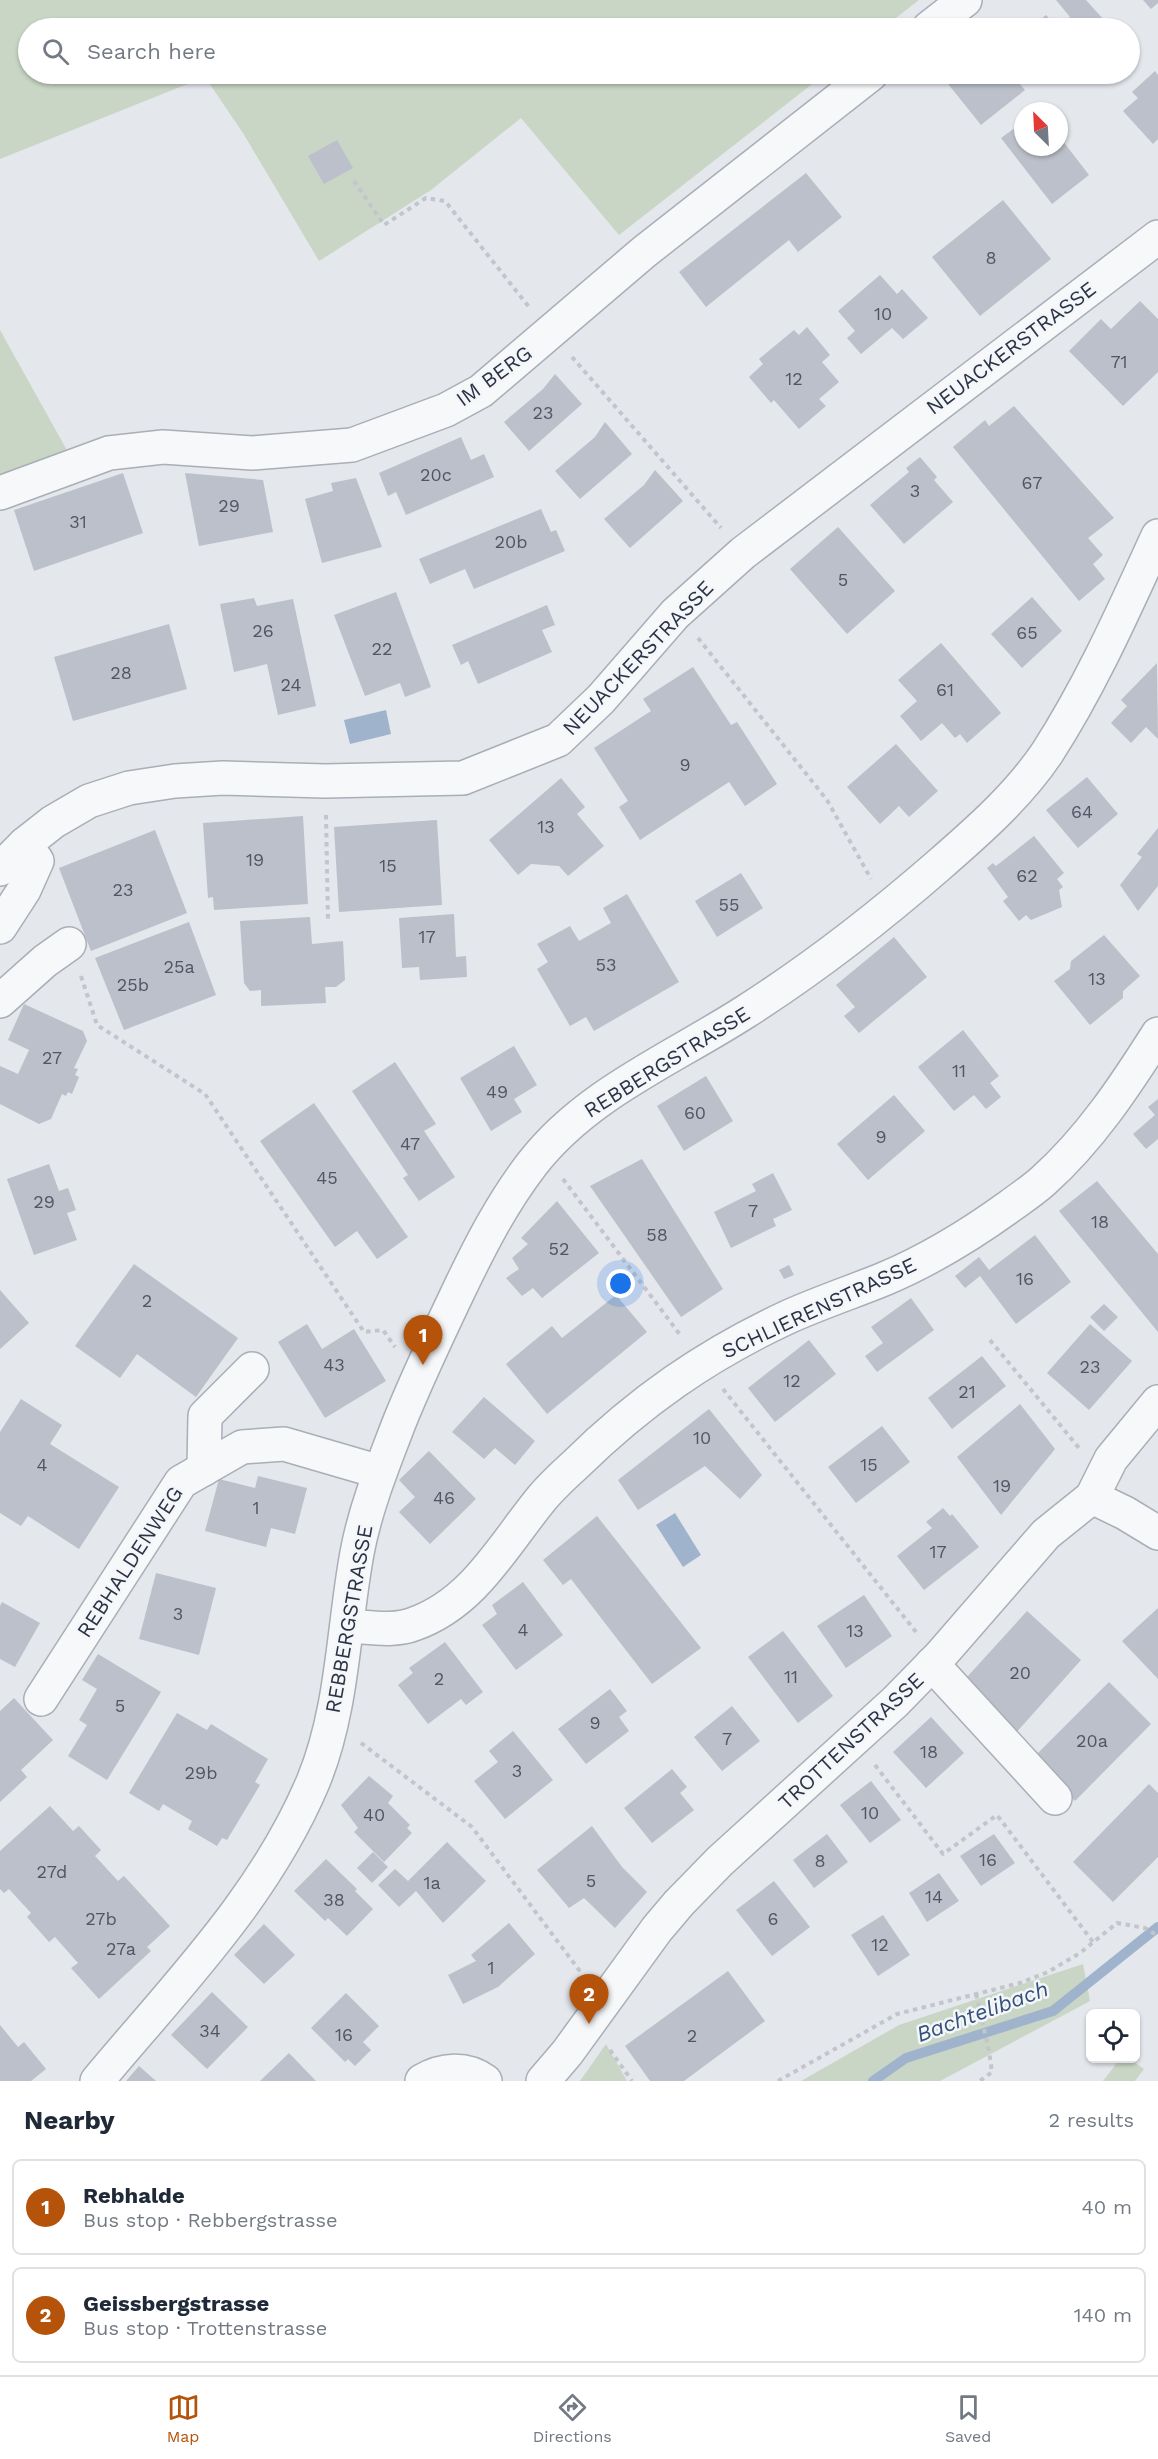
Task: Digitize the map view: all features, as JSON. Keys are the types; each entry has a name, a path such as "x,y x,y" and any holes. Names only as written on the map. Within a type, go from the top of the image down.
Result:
{"street":[{"path":"942,18 965,0"},
{"name":"IM BERG","path":"0,494 109,453 163,447 252,453 352,445 446,410 561,345 644,252 859,84"},
{"name":"NEUACKERSTRASSE","path":"0,869 25,844 53,822 89,801 129,788 176,781 223,778 325,781 463,778 558,740 601,699 675,614 743,554 1158,237"},
{"name":"REBBERGSTRASSE","path":"97,2081 218,1938 259,1883 276,1858 313,1782 331,1730 357,1550 380,1473 423,1365 496,1216 542,1152 566,1128 625,1083 742,1014 824,960 893,905 1005,805 1045,757 1080,698 1158,536"},
{"path":"0,927 24,890 38,861 25,844"},
{"path":"0,1001 45,961 69,944"},
{"name":"SCHLIERENSTRASSE","path":"347,1626 385,1628 413,1625 436,1614 477,1582 543,1498 574,1466 619,1423 654,1395 701,1363 789,1317 886,1278 938,1253 988,1222 1043,1182 1086,1135 1122,1090 1158,1034"},
{"path":"204,1469 205,1416 252,1369"},
{"name":"TROTTENSTRASSE","path":"543,2081 567,2053 657,1929 679,1903 720,1861 855,1739 927,1651 1046,1534 1092,1497 1112,1459 1158,1402"},
{"name":"REBHALDENWEG","path":"41,1699 181,1482 242,1447 284,1444 380,1473"},
{"path":"1092,1497 1158,1533"},
{"path":"927,1651 1055,1797"},
{"path":"422,2081 448,2071 472,2074 485,2081"}],"path":[{"path":"354,182 384,225 426,198 445,201 561,345 743,554"},
{"path":"696,636 827,800 869,876"},
{"path":"326,813 328,922"},
{"path":"80,974 97,1025 205,1094 364,1332 383,1330 399,1352"},
{"path":"542,1152 683,1339"},
{"path":"990,1340 1086,1456"},
{"path":"720,1386 927,1651"},
{"path":"331,1730 354,1737 472,1827 583,1975 577,1983"},
{"path":"855,1739 943,1854 997,1815 1093,1942"},
{"path":"778,2081 897,2014 1020,1983 1048,1972 1117,1923 1144,1928 1158,1936"},
{"path":"976,1994 992,2072 980,2081"},
{"path":"607,2045 632,2081"}],"green space":[{"path":"0,0 919,0 896,18 18,18 18,84 188,84 0,159"},
{"path":"210,84 812,84 619,235 521,118 431,190 319,261 243,133"},
{"path":"0,330 69,454 0,480"},
{"path":"1083,1964 1090,2001 940,2081 801,2081 899,2025"},
{"path":"606,2044 627,2081 580,2081"},
{"path":"1117,2063 1136,2063 1144,2069 1135,2081 1103,2081"}],"water":[{"path":"386,710 391,734 350,744 344,720"},
{"path":"675,1513 701,1555 683,1567 656,1525"}],"building":[{"path":"1056,0 1086,0 1102,18 1069,18"},
{"path":"1143,0 1158,0 1158,3 1151,9"},
{"path":"1155,71 1158,75 1158,139 1153,144 1123,111 1138,98 1132,92"},
{"path":"948,84 1020,84 1025,90 981,125"},
{"path":"1014,129 1014,155 1001,138"},
{"path":"337,140 353,168 324,184 308,156"},
{"path":"1068,148 1089,175 1052,204 1015,156 1068,156"},
{"path":"806,173 842,217 798,252 789,240 706,307 679,272"},
{"path":"1003,200 1051,259 980,316 932,257"},
{"path":"880,275 897,294 902,289 928,318 903,339 892,328 861,354 847,338 855,331 838,311"},
{"path":"1140,301 1158,319 1158,372 1123,406 1069,351 1101,319 1111,329"},
{"path":"807,327 830,355 822,362 839,382 819,399 826,406 799,429 774,400 771,403 749,377 763,364 759,359 794,330 799,335"},
{"path":"555,374 582,404 529,451 504,422 543,389"},
{"path":"1014,406 1114,518 1088,538 1103,555 1093,564 1105,579 1079,601 953,447 985,420 989,426"},
{"path":"605,422 632,454 580,499 555,471 595,437"},
{"path":"461,437 471,460 484,454 494,477 406,515 396,492 388,496 379,473"},
{"path":"920,457 937,477 934,480 953,502 904,544 870,505 909,472 906,468"},
{"path":"655,470 683,501 630,548 604,519 644,485"},
{"path":"123,473 143,533 34,571 14,510"},
{"path":"185,473 263,480 273,532 199,546"},
{"path":"356,478 382,547 322,563 305,499 333,491 331,483"},
{"path":"541,509 551,532 556,530 565,551 474,589 465,569 430,584 419,559"},
{"path":"838,527 895,591 847,634 790,569"},
{"path":"396,592 431,687 405,697 400,683 365,696 334,615"},
{"path":"1032,597 1062,631 1022,668 991,634"},
{"path":"254,598 257,606 293,599 316,706 278,715 267,664 234,672 220,604"},
{"path":"547,605 555,625 542,630 552,652 478,684 468,661 461,665 452,645"},
{"path":"169,624 187,689 73,721 54,657"},
{"path":"941,643 1001,713 967,743 960,734 955,738 942,723 921,741 900,716 917,701 898,680"},
{"path":"1157,663 1158,739 1146,727 1131,743 1111,723 1127,706 1121,700"},
{"path":"693,667 731,725 737,722 777,784 745,806 729,782 640,840 619,807 628,801 594,748 651,711 643,699"},
{"path":"896,744 938,791 909,817 899,806 880,824 847,787"},
{"path":"1087,777 1118,814 1078,848 1046,810"},
{"path":"561,778 585,807 577,814 604,846 568,876 559,866 531,864 518,875 489,840"},
{"path":"303,816 308,904 214,910 213,897 208,898 203,823"},
{"path":"437,820 442,905 339,912 334,827"},
{"path":"1158,828 1158,886 1138,911 1120,885 1142,857 1137,854"},
{"path":"155,830 187,913 91,951 59,868"},
{"path":"1034,836 1064,873 1057,879 1063,887 1059,890 1062,907 1031,920 1026,915 1019,921 1003,901 1008,897 987,868 993,863 996,866"},
{"path":"741,873 763,908 717,937 695,901"},
{"path":"627,894 679,982 594,1031 586,1017 570,1026 537,969 548,962 537,944 570,926 579,941 611,923 603,908"},
{"path":"454,914 456,957 466,956 467,977 420,980 419,967 402,968 399,918"},
{"path":"310,917 312,944 343,941 345,980 336,987 325,987 326,1003 261,1006 261,990 250,991 244,983 240,921"},
{"path":"189,922 216,995 124,1030 95,958"},
{"path":"1104,935 1140,976 1123,991 1123,998 1090,1025 1054,981 1070,969 1071,961"},
{"path":"894,937 927,977 859,1033 844,1016 855,1007 836,985"},
{"path":"24,1004 83,1031 87,1041 74,1068 78,1069 75,1075 79,1077 72,1094 68,1092 66,1096 62,1094 51,1119 39,1124 0,1104 0,1066 18,1074 29,1050 8,1040"},
{"path":"963,1030 999,1076 990,1083 1001,1097 986,1109 974,1095 954,1111 918,1067"},
{"path":"514,1046 537,1085 514,1099 522,1112 491,1131 460,1078"},
{"path":"395,1062 436,1124 424,1131 455,1177 419,1201 403,1178 408,1175 352,1091"},
{"path":"706,1076 733,1121 684,1151 657,1106"},
{"path":"894,1095 925,1131 868,1180 837,1144"},
{"path":"1158,1099 1158,1139 1146,1149 1133,1134 1155,1115 1148,1107"},
{"path":"314,1103 408,1237 377,1259 357,1231 335,1247 260,1141"},
{"path":"642,1159 723,1289 681,1317 590,1186"},
{"path":"49,1164 59,1191 68,1188 76,1210 67,1213 77,1240 34,1255 7,1179"},
{"path":"773,1173 792,1210 773,1219 776,1226 731,1248 714,1212 756,1191 752,1184"},
{"path":"1097,1181 1158,1254 1158,1332 1059,1211"},
{"path":"557,1201 599,1253 542,1298 533,1288 522,1296 506,1278 519,1269 512,1258 528,1244 521,1238"},
{"path":"1035,1235 1071,1282 1016,1324 980,1276 965,1288 955,1276 979,1257 989,1270"},
{"path":"134,1264 238,1338 196,1397 137,1354 120,1378 75,1346"},
{"path":"789,1265 794,1275 784,1279 779,1270"},
{"path":"0,1290 29,1323 0,1349"},
{"path":"616,1295 647,1332 547,1414 506,1364 552,1326 562,1338"},
{"path":"911,1298 934,1330 877,1372 865,1356 883,1343 871,1327"},
{"path":"1104,1304 1118,1317 1104,1331 1090,1317"},
{"path":"307,1324 322,1349 354,1329 386,1381 325,1418 278,1342"},
{"path":"1090,1324 1132,1361 1089,1410 1047,1373"},
{"path":"809,1340 836,1374 775,1422 748,1388"},
{"path":"982,1356 1006,1386 952,1429 928,1398"},
{"path":"484,1397 535,1441 515,1465 495,1448 484,1459 452,1432"},
{"path":"21,1399 62,1425 50,1444 119,1487 79,1549 28,1516 21,1526 0,1513 0,1432"},
{"path":"1020,1404 1055,1449 1001,1515 957,1457"},
{"path":"709,1409 762,1475 740,1499 705,1466 638,1510 618,1480"},
{"path":"882,1426 910,1462 856,1503 828,1467"},
{"path":"429,1451 476,1499 430,1544 399,1512 415,1497 399,1480"},
{"path":"258,1476 307,1488 295,1534 271,1528 266,1547 205,1531 219,1479 255,1488"},
{"path":"943,1508 950,1516 952,1514 979,1547 924,1590 897,1556 932,1528 926,1522"},
{"path":"597,1516 701,1648 652,1684 571,1579 563,1585 543,1560"},
{"path":"156,1573 216,1588 199,1655 139,1639"},
{"path":"523,1582 563,1635 516,1670 482,1625 497,1614 492,1605"},
{"path":"864,1595 892,1636 846,1668 817,1626"},
{"path":"2,1602 40,1623 15,1667 0,1659 0,1606"},
{"path":"1158,1608 1158,1679 1122,1641"},
{"path":"1027,1611 1081,1660 1013,1736 958,1687"},
{"path":"783,1631 833,1696 798,1723 748,1657"},
{"path":"445,1642 483,1692 466,1705 461,1699 428,1724 398,1685 413,1673 409,1668"},
{"path":"98,1654 161,1692 107,1780 68,1756 87,1725 79,1720 97,1689 82,1680"},
{"path":"1109,1682 1151,1724 1075,1801 1032,1759"},
{"path":"610,1689 627,1711 619,1717 629,1731 586,1764 558,1729"},
{"path":"14,1698 53,1740 21,1770 27,1777 0,1802 0,1711"},
{"path":"732,1706 760,1741 722,1771 694,1737"},
{"path":"177,1713 207,1730 211,1724 268,1759 255,1782 260,1785 227,1840 222,1838 217,1846 188,1829 192,1821 163,1804 159,1811 129,1793"},
{"path":"931,1717 964,1753 926,1788 893,1752"},
{"path":"513,1731 553,1780 505,1819 474,1781 498,1762 489,1751"},
{"path":"672,1769 687,1787 680,1793 694,1810 652,1843 624,1808"},
{"path":"369,1776 393,1796 388,1803 410,1825 407,1828 412,1833 384,1862 354,1832 358,1828 341,1805"},
{"path":"871,1781 901,1820 870,1843 840,1805"},
{"path":"1149,1784 1158,1793 1158,1857 1113,1902 1073,1862"},
{"path":"50,1806 73,1831 79,1826 101,1850 95,1856 118,1881 124,1876 170,1926 147,1947 151,1951 99,1999 71,1968 78,1963 55,1937 49,1942 27,1917 31,1913 9,1889 4,1893 0,1889 0,1851"},
{"path":"592,1826 622,1867 647,1892 615,1928 584,1898 569,1908 537,1870"},
{"path":"827,1834 848,1862 814,1888 793,1860"},
{"path":"994,1834 1015,1863 981,1886 960,1856"},
{"path":"447,1842 486,1881 443,1923 416,1891 399,1907 378,1885 395,1869 408,1881"},
{"path":"373,1852 388,1867 372,1883 357,1868"},
{"path":"326,1859 357,1889 355,1891 373,1909 347,1936 328,1918 325,1921 294,1891"},
{"path":"939,1873 959,1901 927,1922 909,1893"},
{"path":"774,1881 810,1927 772,1956 736,1910"},
{"path":"883,1915 910,1955 878,1976 851,1935"},
{"path":"509,1923 535,1954 498,1987 463,2004 448,1975 476,1961 471,1955"},
{"path":"264,1924 295,1955 264,1984 234,1955"},
{"path":"728,1971 765,2021 684,2081 650,2081 625,2046"},
{"path":"212,1992 248,2027 207,2069 171,2035"},
{"path":"346,1993 379,2026 363,2042 371,2050 355,2066 348,2059 345,2062 311,2028"},
{"path":"0,2025 18,2047 24,2042 46,2069 31,2081 0,2081"},
{"path":"289,2053 316,2081 260,2081"},
{"path":"139,2066 156,2081 126,2081"}],"waterway":[{"name":"Bachtelibach","path":"873,2081 906,2058 1053,2011 1158,1927"}],"place":[{"name":"Rebhalde","path":"423,1365"},
{"name":"Geissbergstrasse","path":"589,2024"}]}
